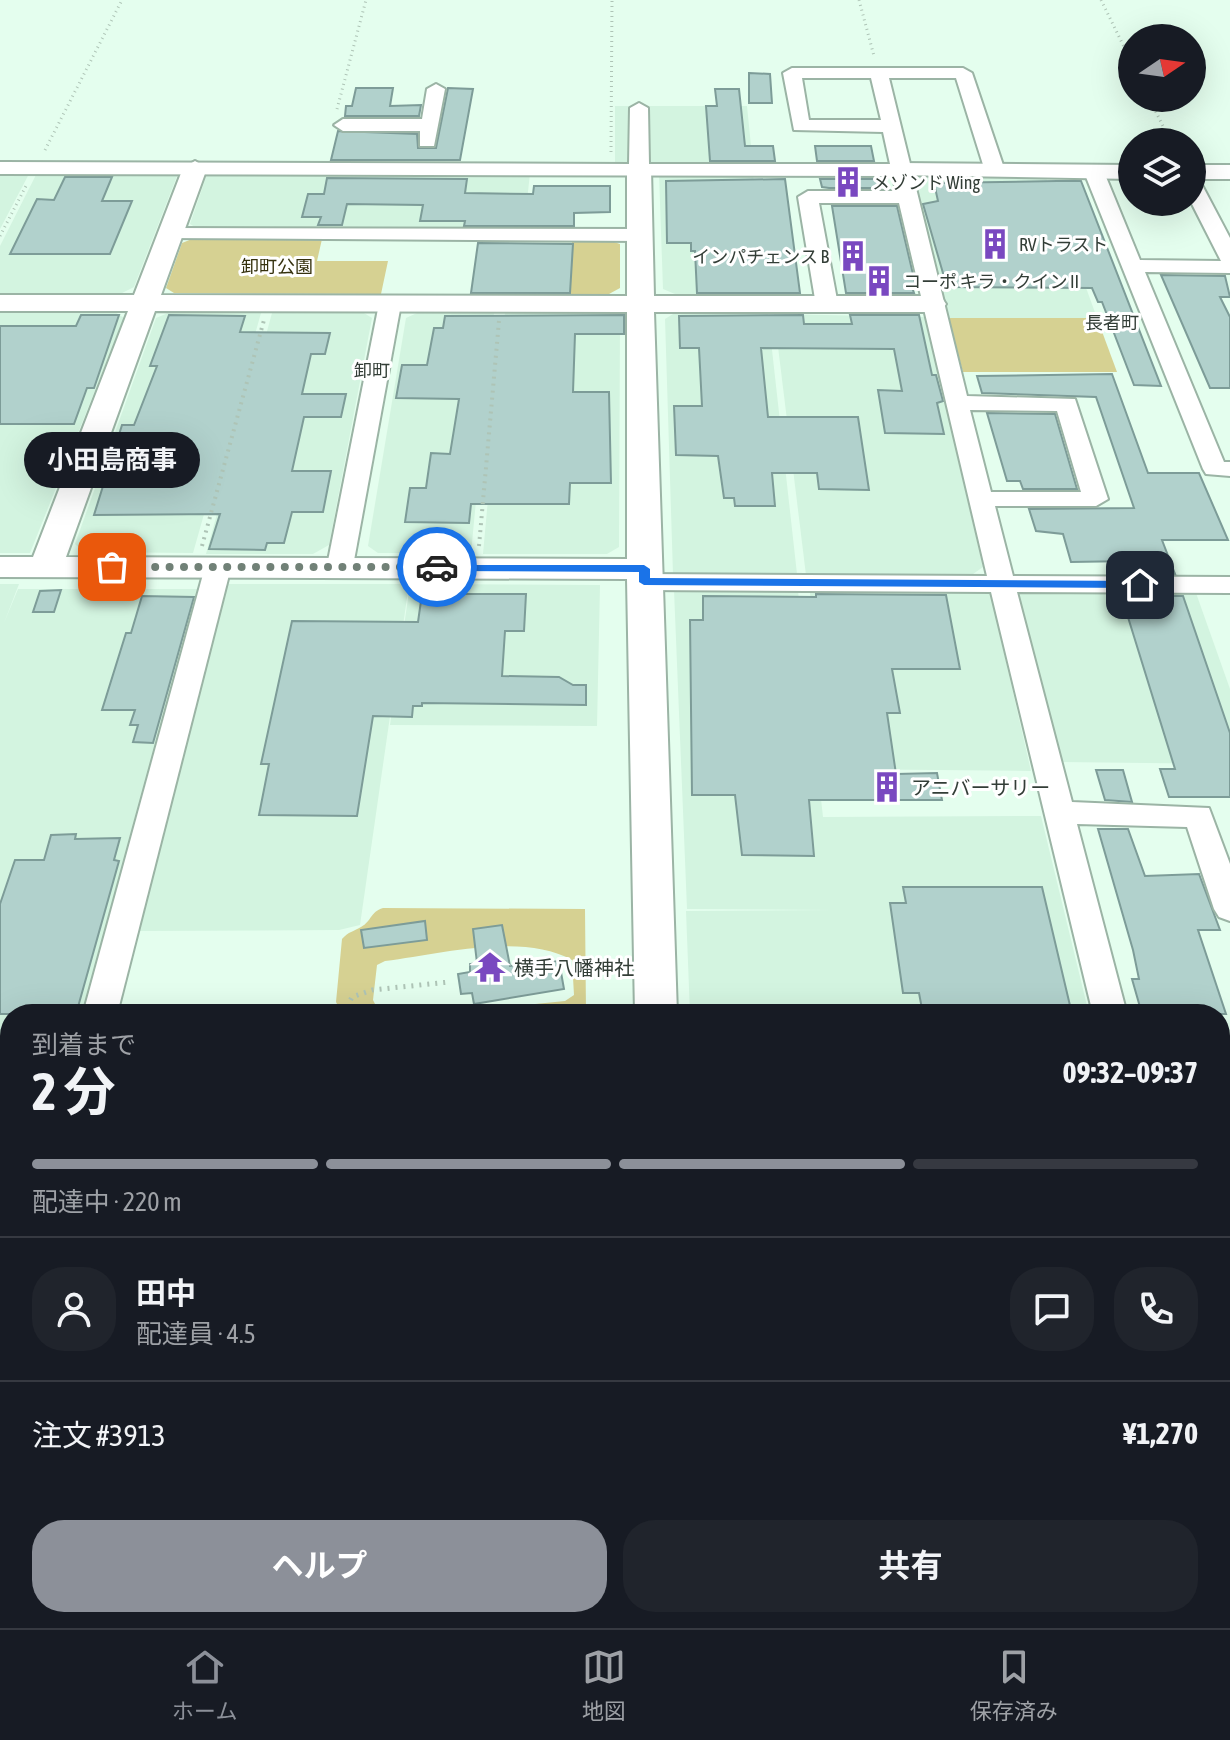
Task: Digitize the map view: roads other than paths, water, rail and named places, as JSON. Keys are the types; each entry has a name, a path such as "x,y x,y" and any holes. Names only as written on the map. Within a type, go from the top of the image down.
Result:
{"street":[{"path":"890,126 801,126 792,73 963,73 995,171"},
{"path":"879,73 906,197 1000,582 1108,1004"},
{"path":"422,168 436,89"},
{"path":"639,108 644,575 656,1004"},
{"path":"343,125 430,125"},
{"path":"0,168 1118,172"},
{"path":"46,567 195,168"},
{"path":"1094,172 1215,469 1230,469"},
{"path":"1206,172 1230,172"},
{"path":"827,305 808,197 906,197"},
{"path":"1206,212 1230,258"},
{"path":"172,234 642,235"},
{"path":"1134,266 1230,267"},
{"path":"0,303 932,304"},
{"path":"340,566 390,304"},
{"path":"957,403 1067,404 1096,499 981,499"},
{"path":"0,567 477,568 644,575 1230,585"},
{"path":"102,1004 207,567"},
{"path":"1060,813 1198,816 1230,909"}],"place":[{"name":"メゾンド Wing","path":"848,182"},
{"name":"RVトラスト","path":"995,244"},
{"name":"インパチェンス B","path":"853,256"},
{"name":"コーポ キラ・クイン II","path":"879,281"},
{"name":"小田島商事","path":"112,567"},
{"name":"アニバーサリー","path":"887,787"},
{"name":"横手八幡神社","path":"490,967"}],"district":[{"name":"長者町","path":"1112,322"},
{"name":"卸町","path":"372,370"}],"park label":[{"name":"卸町公園","path":"277,266"}]}
